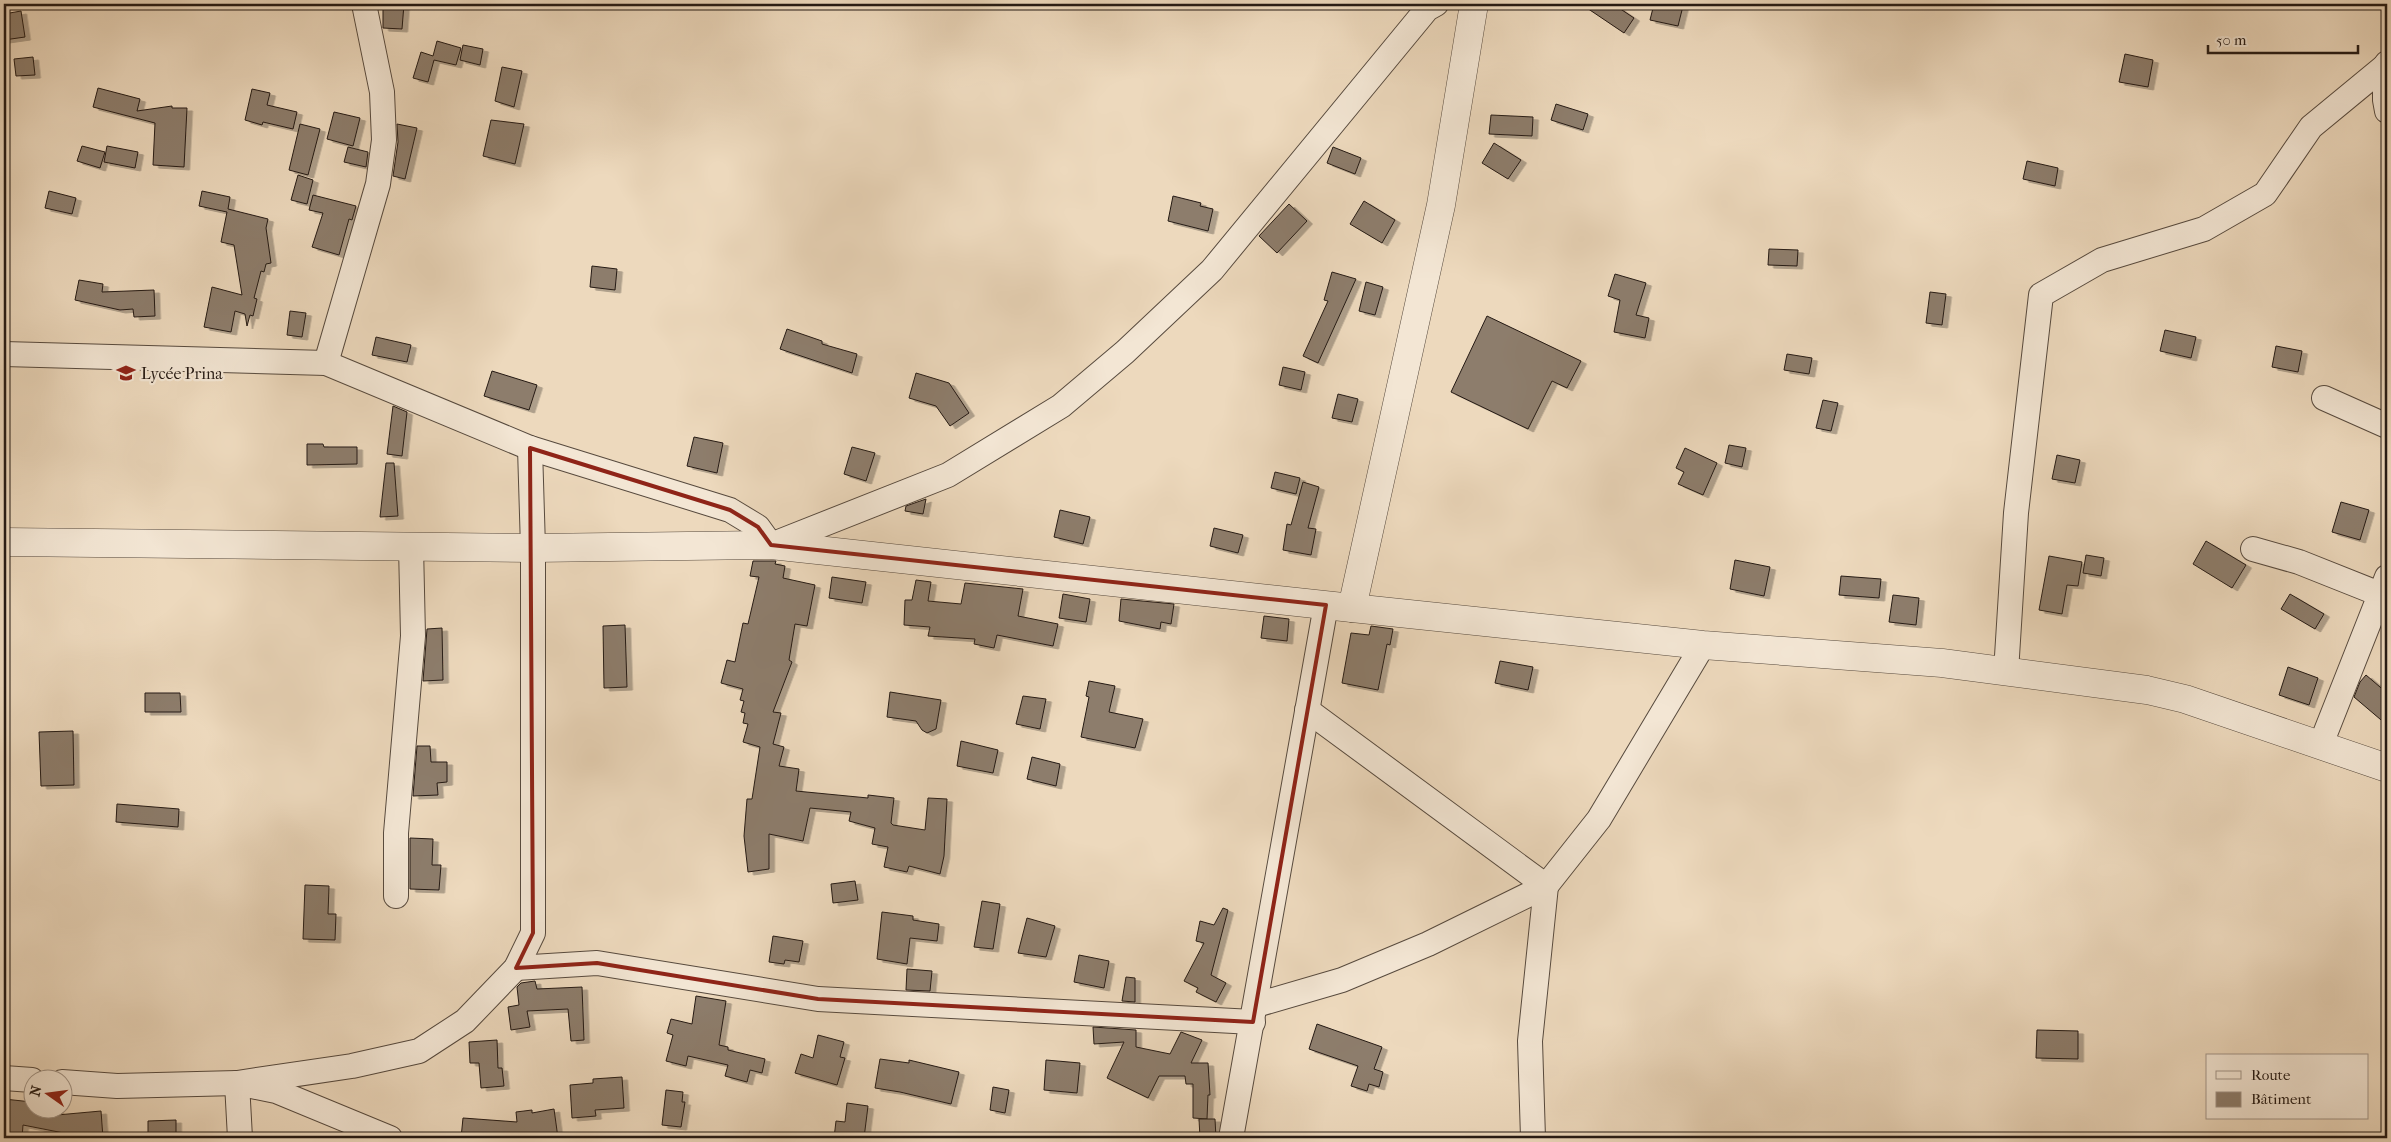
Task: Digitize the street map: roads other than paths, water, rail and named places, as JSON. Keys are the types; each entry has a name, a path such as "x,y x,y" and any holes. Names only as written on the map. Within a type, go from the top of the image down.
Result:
{"street":[{"path":"326,362 378,184 384,140 382,92 364,4"},
{"path":"771,545 948,475 1061,406 1125,352 1212,270 1427,9 1436,4"},
{"path":"1352,608 1441,205 1474,4"},
{"path":"2386,64 2385,100 2387,111"},
{"path":"2006,672 2016,513 2041,295 2102,260 2204,229 2265,194 2311,127 2386,64"},
{"path":"4,354 326,362 530,448 730,510 758,528 771,545"},
{"path":"2324,398 2387,426"},
{"path":"72,1083 117,1086 236,1083 352,1066 419,1051 465,1021 516,968 533,933 533,548 530,448"},
{"path":"4,542 533,548 771,545 1703,645 1942,663 2147,690 2185,699 2387,768"},
{"path":"396,896 396,833 414,628 411,546"},
{"path":"2253,548 2385,590 2321,744"},
{"path":"1231,1138 1255,1014 1326,605"},
{"path":"516,968 597,962 818,999 1255,1014 1428,944 1546,886 1599,819 1703,645"},
{"path":"1307,710 1546,886"},
{"path":"1533,1138 1530,1040 1546,886"},
{"path":"4,1078 22,1079"},
{"path":"236,1083 240,1138"},
{"path":"236,1083 276,1091 390,1138"}],"place":[{"name":"Lycée Prina","path":"126,373"}]}
